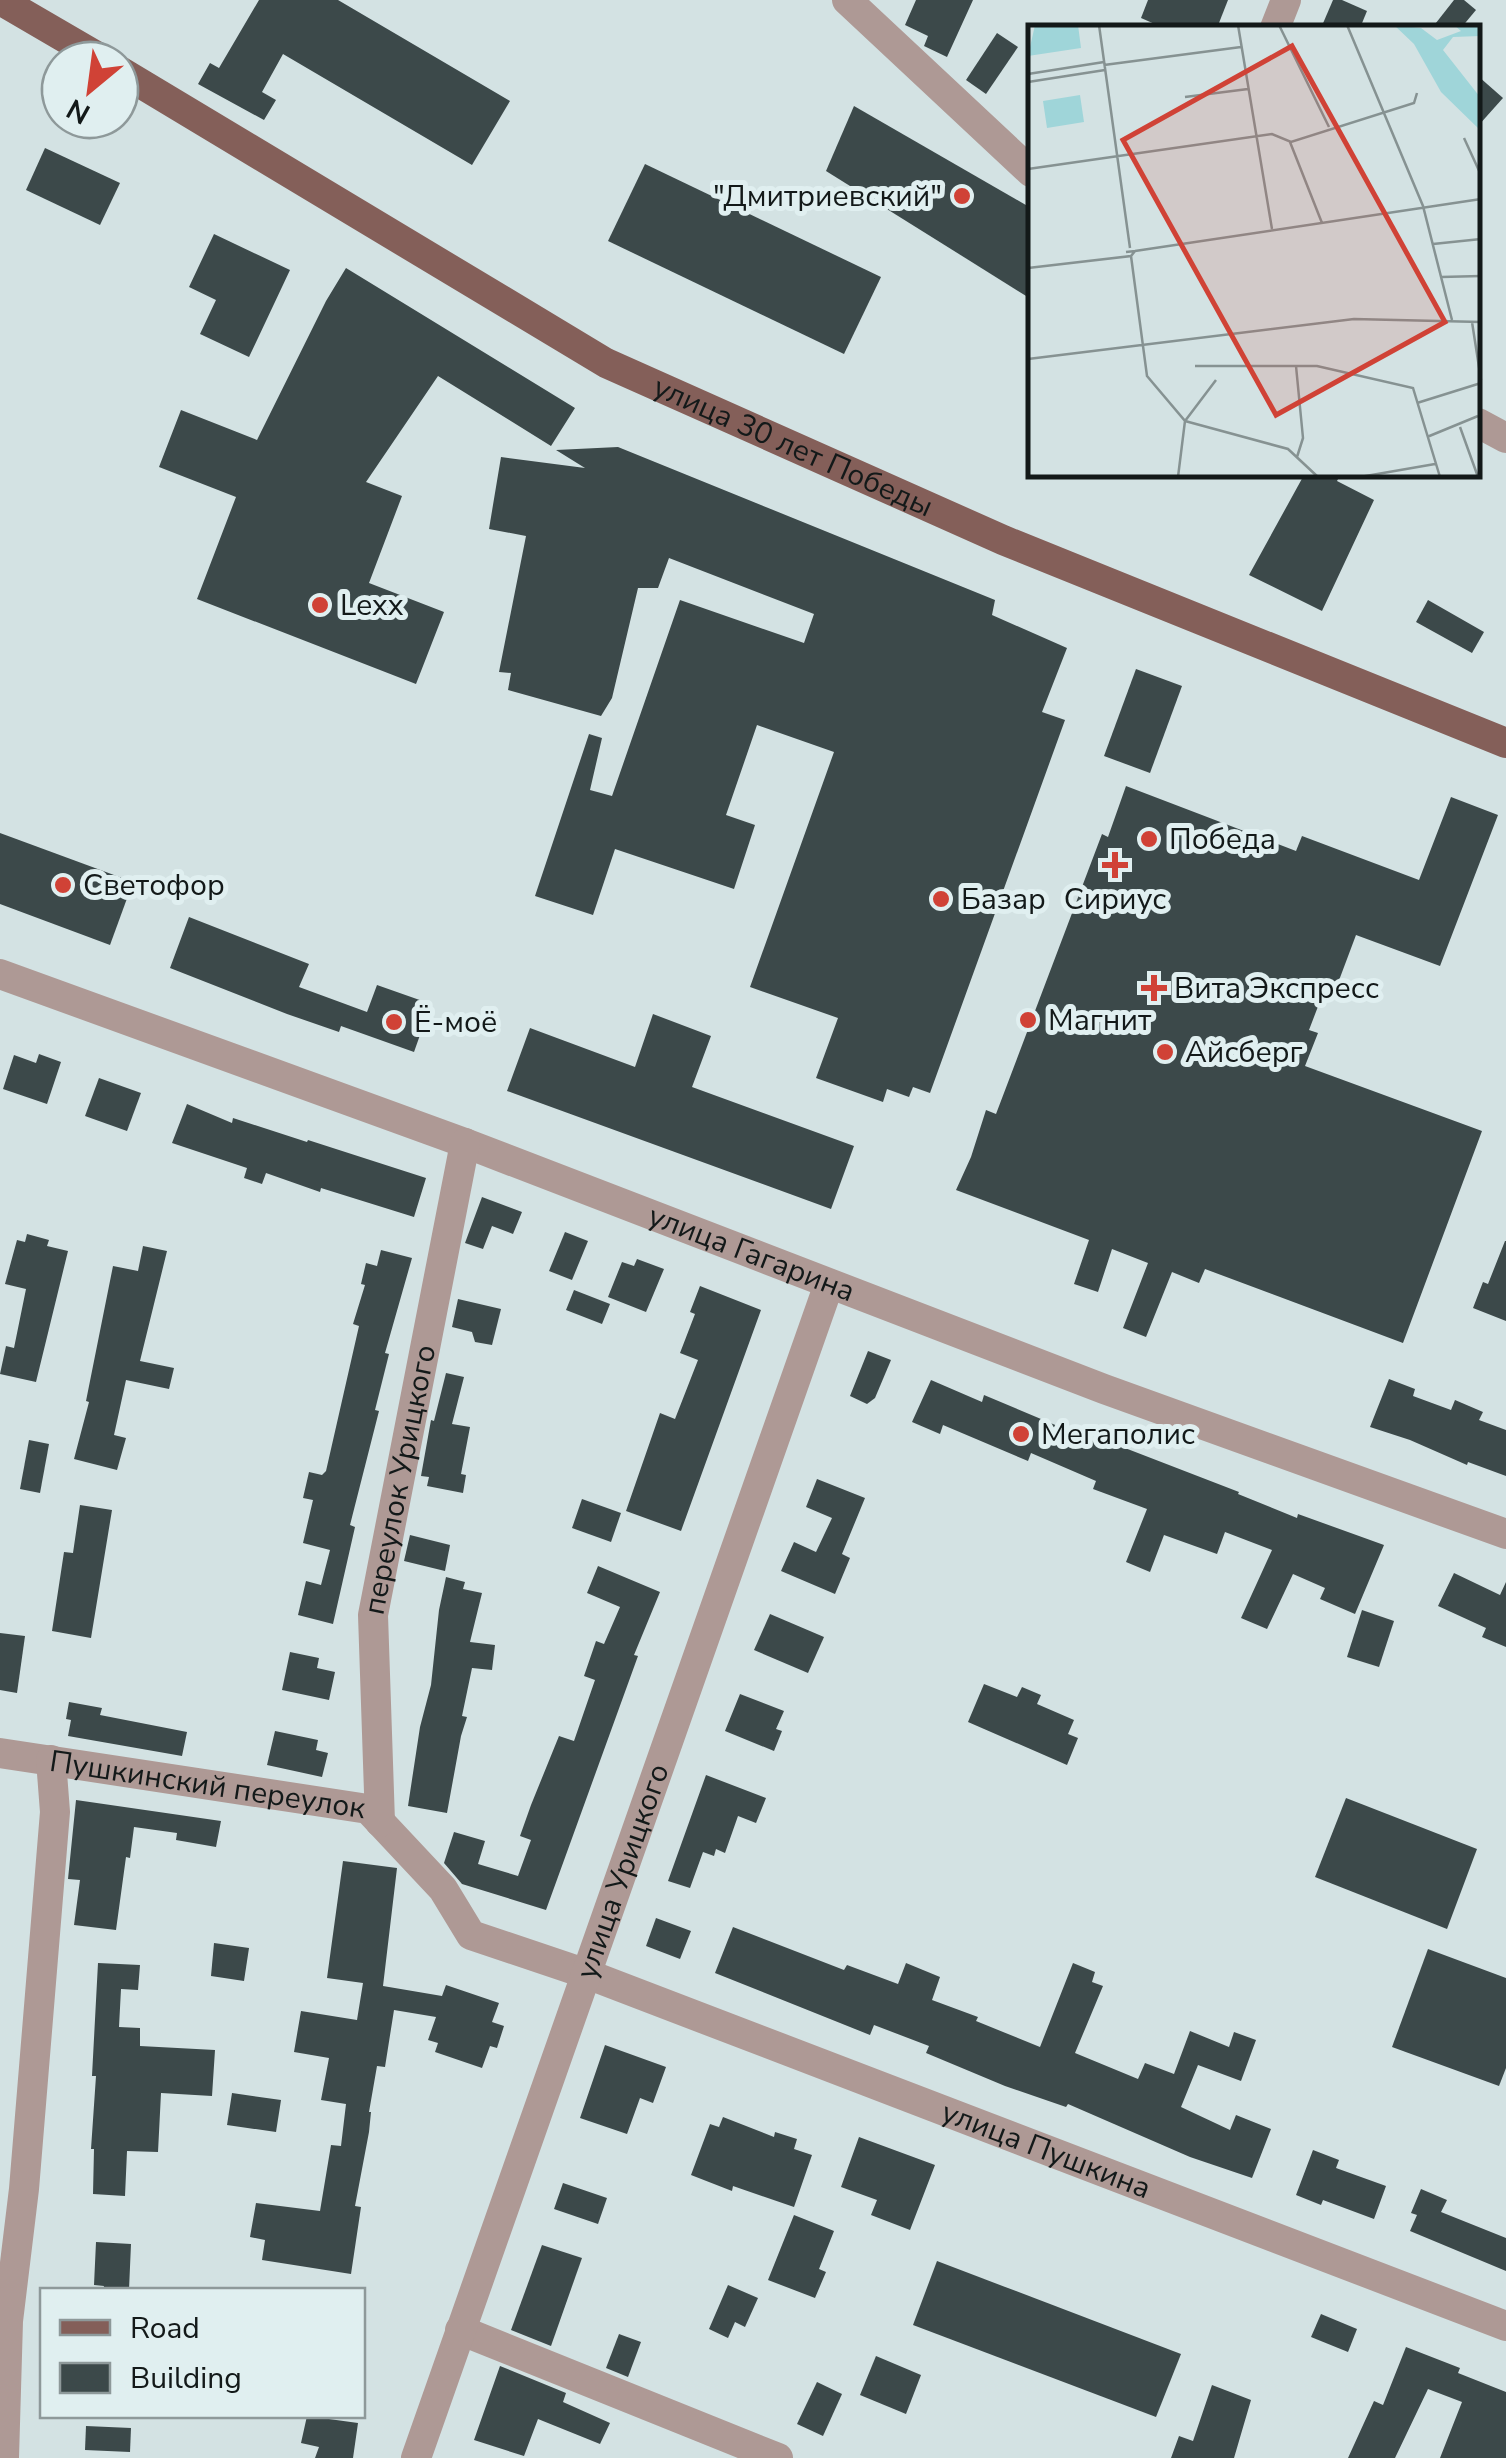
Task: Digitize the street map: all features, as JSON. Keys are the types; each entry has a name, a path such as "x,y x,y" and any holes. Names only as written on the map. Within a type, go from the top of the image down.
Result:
{"main road":[{"path":"0,0 68,40"},
{"name":"улица 30 лет Победы","path":"140,82 606,363 1003,540 1506,743"}],"street":[{"path":"847,0 1028,169"},
{"path":"1277,25 1286,0"},
{"path":"1481,424 1506,438"},
{"name":"улица Гагарина","path":"0,974 466,1143 1122,1396 1506,1534"},
{"name":"переулок Урицкого","path":"380,1822 373,1615 466,1143"},
{"name":"улица Урицкого","path":"416,2458 829,1284"},
{"name":"Пушкинский переулок","path":"0,1753 368,1809 444,1889 471,1934 586,1974"},
{"path":"4,2458 8,2321 24,2189 56,1812 51,1760"},
{"name":"улица Пушкина","path":"586,1974 1506,2326"},
{"path":"460,2330 778,2458"}],"building":[{"path":"259,0 338,0 510,101 472,165 283,54 262,92 276,100 264,120 198,84 210,63 219,68"},
{"path":"916,0 973,0 947,57 924,46 928,36 905,25"},
{"path":"1148,0 1228,0 1218,25 1157,25 1141,18"},
{"path":"1333,0 1367,11 1361,25 1322,25"},
{"path":"1454,0 1464,0 1476,10 1464,25 1434,25"},
{"path":"997,33 1018,47 986,94 966,80"},
{"path":"1481,79 1503,98 1481,123"},
{"path":"854,106 1028,206 1028,297 826,171"},
{"path":"45,148 120,183 100,225 26,190"},
{"path":"645,164 881,277 844,354 608,241"},
{"path":"214,234 290,270 249,357 200,334 216,300 189,287"},
{"path":"346,268 575,408 551,446 438,376 366,482 402,496 369,583 444,612 416,684 197,599 236,497 159,467 181,410 257,440"},
{"path":"618,447 995,600 992,615 1067,648 1042,712 1065,720 930,1093 913,1087 909,1097 887,1089 883,1102 816,1078 838,1018 750,987 834,752 757,725 726,815 755,825 734,889 615,849 593,915 535,896 589,734 602,738 590,790 612,796 680,600 804,643 814,614 669,558 658,588 638,588 612,698 601,716 508,690 511,673 499,672 526,536 489,529 501,457 585,468 556,450"},
{"path":"1302,478 1338,478 1337,481 1374,500 1322,611 1249,575"},
{"path":"1428,600 1484,632 1472,653 1416,622"},
{"path":"1136,669 1182,686 1150,773 1104,756"},
{"name":"Айсберг","path":"1126,786 1296,851 1302,836 1419,880 1451,797 1498,815 1440,966 1356,935 1332,999 1322,996 1309,1030 1318,1033 1305,1066 1482,1131 1403,1343 1205,1269 1199,1283 1172,1272 1146,1337 1123,1328 1148,1263 1112,1249 1098,1292 1074,1284 1089,1240 956,1190 986,1110 996,1114 1102,834 1108,837"},
{"path":"0,833 133,882 110,945 0,904"},
{"path":"189,917 309,964 299,987 367,1012 377,985 431,1004 414,1052 341,1026 339,1032 170,968"},
{"path":"653,1014 711,1036 692,1087 854,1146 831,1209 507,1091 530,1028 635,1067"},
{"path":"39,1054 61,1062 47,1104 3,1089 14,1055 36,1063"},
{"path":"99,1078 141,1093 127,1131 85,1116"},
{"path":"187,1104 232,1123 233,1118 426,1178 414,1217 266,1173 262,1184 244,1178 247,1168 172,1143"},
{"path":"482,1197 522,1212 513,1234 492,1226 483,1249 465,1243"},
{"path":"565,1232 588,1241 572,1280 549,1271"},
{"path":"27,1234 49,1240 47,1246 68,1251 36,1382 0,1374 6,1346 14,1348 26,1289 5,1284 17,1240 25,1242"},
{"path":"1505,1241 1506,1321 1473,1308 1483,1282 1488,1284"},
{"path":"143,1246 167,1251 140,1361 174,1368 169,1389 126,1380 114,1435 126,1438 117,1470 74,1459 89,1402 86,1401 113,1266 138,1271"},
{"path":"381,1250 412,1258 385,1353 389,1354 375,1410 379,1411 350,1525 355,1527 333,1624 298,1615 306,1581 321,1585 330,1550 303,1543 313,1500 303,1498 309,1472 322,1475 326,1471 359,1326 353,1324 365,1285 361,1284 366,1263 377,1266"},
{"path":"637,1259 664,1269 646,1312 608,1297 622,1262 634,1266"},
{"path":"700,1286 761,1310 681,1531 626,1511 660,1413 675,1419 698,1360 680,1353 695,1314 690,1312"},
{"path":"574,1290 610,1304 602,1324 566,1310"},
{"path":"458,1299 501,1309 492,1345 475,1342 472,1332 452,1327"},
{"path":"868,1351 891,1360 875,1398 867,1404 850,1396"},
{"path":"446,1373 464,1377 452,1424 470,1427 461,1474 466,1475 463,1493 427,1486 429,1477 421,1476 431,1420 434,1421"},
{"path":"1389,1379 1415,1389 1413,1396 1451,1410 1455,1400 1483,1412 1479,1420 1506,1430 1506,1476 1370,1427"},
{"path":"931,1380 982,1402 984,1395 1110,1448 1112,1443 1297,1518 1298,1514 1384,1545 1355,1614 1320,1599 1325,1588 1293,1574 1267,1629 1241,1618 1272,1550 1225,1532 1217,1554 1164,1535 1150,1572 1126,1562 1147,1509 1093,1489 1096,1481 1031,1453 1028,1461 943,1425 940,1434 912,1422"},
{"path":"29,1440 49,1444 40,1493 20,1489"},
{"path":"817,1479 865,1498 842,1554 850,1558 835,1594 781,1571 794,1542 816,1552 832,1518 806,1507"},
{"path":"582,1499 621,1513 611,1542 572,1528"},
{"path":"80,1505 112,1510 91,1638 52,1631 64,1552 73,1553"},
{"path":"410,1535 450,1545 445,1571 404,1561"},
{"path":"598,1566 660,1592 634,1655 638,1656 546,1910 462,1884 444,1863 454,1832 485,1841 478,1864 518,1876 531,1840 520,1836 531,1805 559,1736 574,1741 595,1680 584,1676 596,1641 604,1644 620,1607 587,1593"},
{"path":"1454,1573 1500,1595 1506,1582 1506,1647 1482,1637 1486,1628 1438,1606"},
{"path":"446,1577 465,1582 463,1589 482,1593 470,1642 495,1645 492,1670 472,1668 462,1716 467,1717 447,1813 408,1806"},
{"path":"1362,1610 1394,1621 1379,1667 1347,1657"},
{"path":"770,1614 824,1637 808,1673 754,1650"},
{"path":"0,1633 25,1636 17,1693 0,1690"},
{"path":"290,1652 319,1658 317,1668 335,1672 329,1700 282,1690"},
{"path":"984,1684 1017,1697 1022,1687 1041,1695 1037,1704 1074,1720 1068,1734 1078,1738 1067,1765 968,1722"},
{"path":"740,1694 784,1711 776,1729 782,1731 774,1751 725,1731"},
{"path":"69,1702 102,1708 100,1715 187,1732 182,1756 68,1736"},
{"path":"275,1731 318,1740 316,1750 328,1753 322,1777 267,1765"},
{"path":"706,1775 766,1798 756,1823 738,1816 725,1853 716,1849 714,1856 703,1852 690,1888 668,1881"},
{"path":"1346,1798 1477,1849 1447,1929 1315,1877"},
{"path":"76,1800 221,1821 216,1847 176,1840 177,1833 134,1827 116,1930 74,1925 80,1880 68,1879"},
{"path":"343,1861 397,1868 383,1986 442,1996 446,1985 499,2003 492,2022 504,2026 497,2048 490,2046 482,2068 435,2052 438,2043 428,2040 436,2017 394,2010 385,2067 377,2066 369,2112 355,2206 361,2207 351,2274 262,2260 265,2240 250,2237 256,2203 320,2211 331,2145 341,2146 346,2104 321,2100 329,2058 294,2052 301,2011 357,2020 363,1983 327,1978"},
{"path":"656,1918 691,1931 680,1959 646,1946"},
{"path":"733,1927 844,1970 847,1965 898,1984 906,1963 940,1977 932,2000 1040,2047 1073,1963 1095,1972 1092,1982 1103,1986 1075,2053 1138,2079 1145,2063 1174,2074 1190,2031 1229,2047 1234,2032 1256,2040 1241,2081 1198,2065 1181,2107 1230,2130 1236,2115 1271,2129 1252,2178 1190,2157 1068,2104 1066,2107 1005,2086 926,2053 929,2046 874,2025 870,2035 715,1973"},
{"path":"214,1943 249,1948 244,1981 211,1976"},
{"path":"1428,1949 1506,1978 1506,2068 1499,2086 1392,2047"},
{"path":"98,1963 140,1965 138,1990 121,1989 119,2027 140,2028 140,2046 215,2050 212,2096 161,2093 158,2152 127,2151 125,2196 93,2194 91,2149 96,2076 92,2076"},
{"path":"605,2045 666,2067 653,2103 640,2098 627,2134 580,2118"},
{"path":"232,2093 281,2100 276,2132 227,2125"},
{"path":"723,2117 774,2137 775,2132 797,2139 794,2149 812,2155 794,2207 733,2186 732,2191 691,2175 710,2124 719,2127"},
{"path":"859,2137 935,2165 910,2230 871,2215 877,2200 841,2187"},
{"path":"1313,2150 1339,2160 1336,2168 1386,2186 1374,2219 1323,2200 1321,2205 1296,2195"},
{"path":"563,2183 607,2198 598,2224 554,2209"},
{"path":"1421,2189 1447,2200 1441,2212 1506,2238 1506,2271 1410,2231 1417,2215 1411,2213"},
{"path":"794,2215 834,2231 819,2269 826,2272 815,2298 768,2280"},
{"path":"96,2242 131,2244 129,2288 94,2285"},
{"path":"542,2245 582,2258 551,2346 511,2330"},
{"path":"937,2261 1181,2354 1156,2417 913,2325"},
{"path":"728,2285 758,2298 745,2327 735,2322 728,2338 709,2329"},
{"path":"1321,2314 1357,2329 1348,2352 1311,2337"},
{"path":"619,2334 641,2342 628,2377 606,2368"},
{"path":"1406,2347 1460,2368 1458,2373 1506,2392 1506,2458 1440,2458 1462,2402 1428,2389 1395,2458 1348,2458 1374,2401 1383,2405"},
{"path":"876,2356 921,2375 906,2414 860,2395"},
{"path":"500,2366 566,2393 563,2402 610,2423 600,2444 538,2419 524,2456 474,2440"},
{"path":"817,2382 842,2394 823,2436 797,2424"},
{"path":"1212,2385 1251,2400 1234,2458 1171,2458 1179,2436 1193,2441"},
{"path":"307,2418 358,2423 353,2458 315,2458 319,2447 301,2443"},
{"path":"86,2426 131,2428 130,2452 85,2450"}],"place":[{"name":"\"Дмитриевский\"","path":"962,196"},
{"name":"Lexx","path":"320,605"},
{"name":"Победа","path":"1149,839"},
{"name":"Сириус","path":"1115,865"},
{"name":"Светофор","path":"63,885"},
{"name":"Базар","path":"941,899"},
{"name":"Вита Экспресс","path":"1154,988"},
{"name":"Магнит","path":"1028,1020"},
{"name":"Ё-моё","path":"394,1022"},
{"name":"Айсберг","path":"1165,1052"},
{"name":"Мегаполис","path":"1021,1434"}]}
